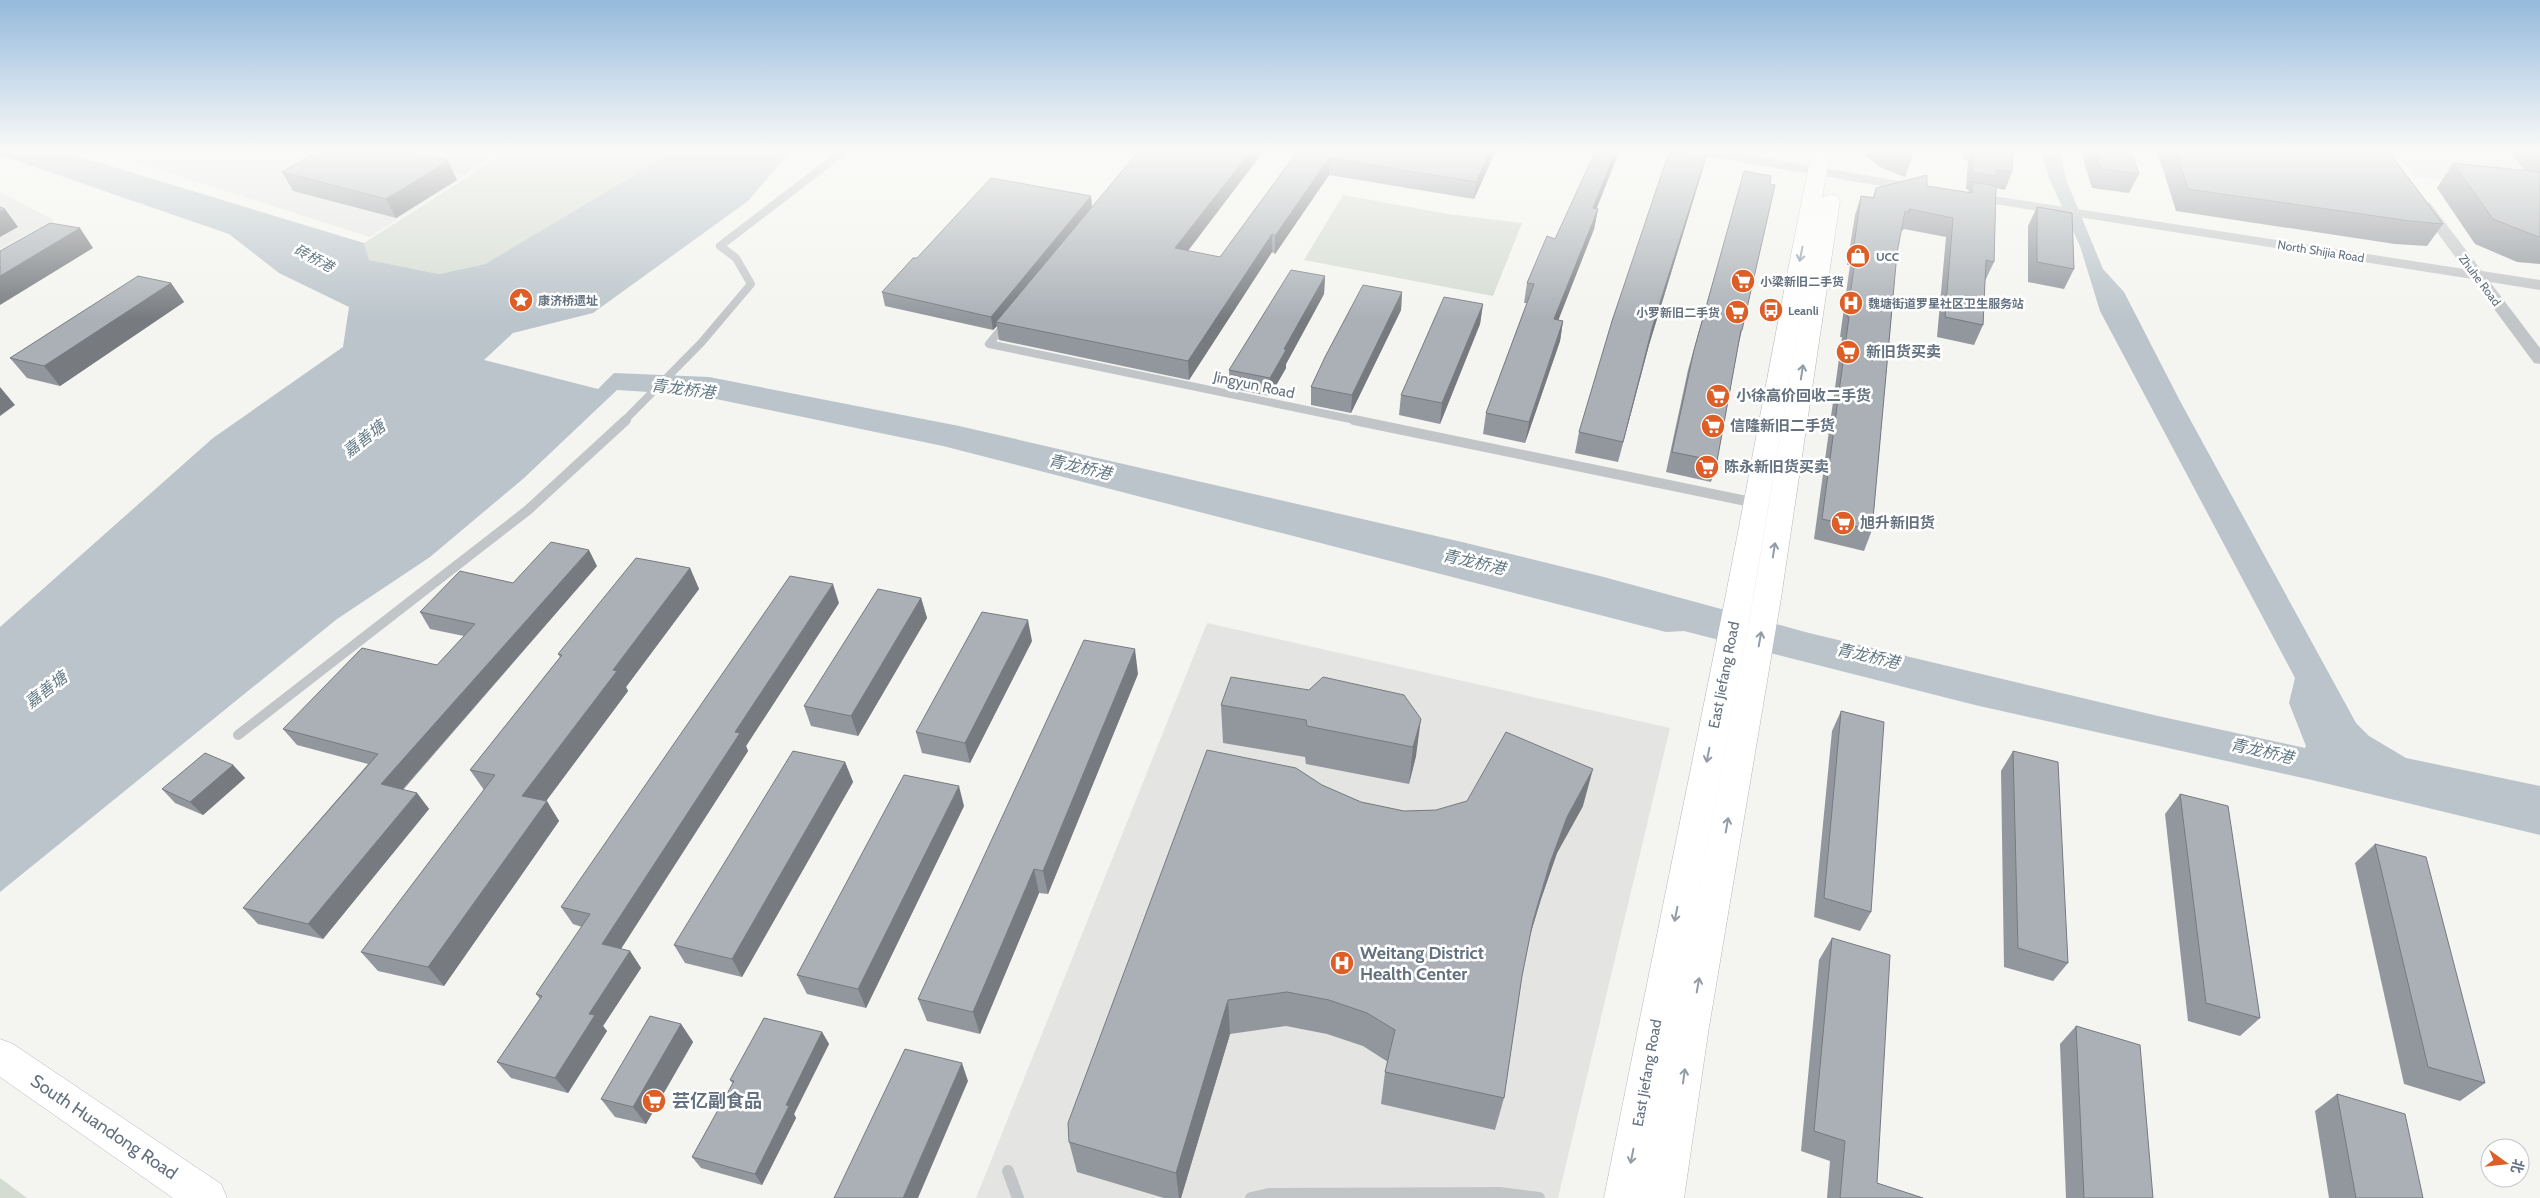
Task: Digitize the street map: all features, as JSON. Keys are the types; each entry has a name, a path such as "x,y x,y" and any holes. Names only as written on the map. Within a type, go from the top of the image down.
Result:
{"main road":[{"name":"East Jiefang Road","path":"1753,596 1756,503 1789,313 1815,208"},
{"name":"East Jiefang Road","path":"1664,1198 1690,1033 1739,676 1818,208"},
{"name":"East Jiefang Road","path":"1624,1198 1683,880 1739,676"},
{"name":"South Huandong Road","path":"0,1056 207,1198"}],"street":[{"name":"North Shijia Road","path":"2039,208 2540,285"},
{"name":"Zhuhe Road","path":"2427,208 2540,359"}],"lane":[{"path":"238,735 528,510 636,410 701,343 751,284 736,258 720,246 770,208"},
{"name":"Jingyun Road","path":"1014,314 989,344 1756,503"},
{"path":"1008,1171 1018,1198"},
{"path":"1251,1198 1269,1194 1500,1193 1539,1198"}],"shaded area":[{"path":"0,208 31,208 54,220 0,249"},
{"path":"278,208 416,208 370,237"},
{"path":"419,208 579,208 485,264 439,274 368,260 364,243"},
{"path":"1335,208 1414,208 1522,223 1493,296 1304,260"},
{"name":"Weitang District Health Center","path":"1207,623 1670,728 1558,1198 976,1198"},
{"path":"0,1178 27,1198 0,1198"}],"water":[{"path":"153,208 248,208 364,243 369,260 439,274 485,264 579,208 738,208 593,313 513,333 484,360 598,389 614,373 709,377 959,426 1462,542 1600,576 1809,633 2158,716 2305,748 2306,746 2289,703 2295,678 2100,311 2080,246 2063,208 2078,208 2103,269 2124,292 2180,401 2356,723 2369,736 2406,758 2540,786 2540,835 2312,780 1975,705 1684,631 1666,632 943,446 697,395 617,390 524,478 430,557 337,619 0,892 0,627 213,438 343,347 349,307 279,273 229,234"}],"building":[{"path":"963,208 1081,208 991,317 882,292 913,258 917,258"},
{"path":"1091,208 1206,208 1175,248 1220,257 1256,208 1294,208 1275,236 1272,234 1188,361 996,322"},
{"path":"1569,208 1598,209 1554,319 1563,321 1529,422 1486,413 1534,284 1527,283 1547,236 1555,239"},
{"path":"1650,208 1690,208 1653,325 1623,442 1579,432 1612,321"},
{"path":"1734,208 1770,208 1741,330 1717,461 1672,452 1694,350"},
{"path":"1859,208 1995,208 1994,262 1986,260 1983,325 1945,317 1953,218 1909,209 1910,212 1905,211 1897,253 1872,530 1822,519 1849,317 1847,317 1857,246 1854,245"},
{"path":"2037,208 2072,213 2074,269 2037,262"},
{"path":"2319,208 2431,208 2443,224"},
{"path":"2485,208 2540,208 2540,237 2536,236 2493,219"},
{"path":"50,223 80,228 0,276 0,251"},
{"path":"1291,270 1325,276 1270,378 1229,370"},
{"path":"138,276 171,283 44,366 10,358"},
{"path":"1363,285 1402,292 1352,395 1311,387 1325,357"},
{"path":"1444,297 1483,304 1442,403 1401,395"},
{"path":"551,542 589,550 381,784 417,793 308,924 243,908 378,754 283,729 362,648 437,665 475,624 420,612 460,571 513,583"},
{"path":"636,558 690,568 613,670 617,671 522,796 547,801 428,967 361,952 495,775 470,770 562,655 558,654"},
{"path":"790,576 833,584 735,732 740,733 602,944 630,951 589,1014 595,1015 555,1078 497,1062 542,996 536,994 590,914 561,907"},
{"path":"878,589 921,598 851,716 804,706"},
{"path":"982,612 1028,620 965,743 916,732"},
{"path":"1084,640 1135,649 1043,871 1034,869 973,1012 918,999"},
{"path":"1231,677 1309,690 1323,677 1404,695 1421,719 1413,747 1307,726 1306,720 1221,705"},
{"path":"1841,711 1884,722 1871,912 1824,898"},
{"path":"1506,732 1593,769 1567,817 1550,863 1533,921 1522,976 1504,1098 1385,1072 1395,1030 1367,1013 1329,1000 1287,992 1228,1000 1176,1173 1069,1142 1068,1123 1207,750 1296,768 1322,785 1361,802 1404,811 1436,810 1467,801"},
{"path":"793,751 845,762 732,959 674,945"},
{"path":"2013,751 2058,762 2068,963 2018,948"},
{"path":"205,753 233,765 190,802 162,789"},
{"path":"904,775 959,786 858,989 797,975"},
{"path":"2180,794 2228,806 2260,1018 2206,1003"},
{"path":"2375,844 2426,857 2485,1083 2428,1067"},
{"path":"1832,938 1890,955 1877,1183 1923,1198 1840,1198 1845,1141 1814,1131"},
{"path":"650,1016 681,1024 633,1107 601,1099"},
{"path":"764,1018 822,1032 786,1105 789,1106 755,1174 692,1157 734,1081 730,1080"},
{"path":"2076,1026 2140,1045 2153,1198 2084,1198"},
{"path":"905,1049 962,1063 903,1198 834,1198"},
{"path":"2337,1094 2405,1114 2423,1198 2356,1198"}],"place":[{"name":"UCC","path":"1858,256"},
{"name":"小梁新旧二手货","path":"1743,281"},
{"name":"康济桥遗址","path":"521,300"},
{"name":"魏塘街道罗星社区卫生服务站","path":"1851,303"},
{"name":"Leanli","path":"1771,310"},
{"name":"小罗新旧二手货","path":"1737,312"},
{"name":"新旧货买卖","path":"1848,352"},
{"name":"小徐高价回收二手货","path":"1718,396"},
{"name":"信隆新旧二手货","path":"1713,426"},
{"name":"陈永新旧货买卖","path":"1707,467"},
{"name":"旭升新旧货","path":"1843,523"},
{"name":"Weitang District Health Center","path":"1342,963"},
{"name":"芸亿副食品","path":"654,1101"}],"water label":[{"name":"砖桥港","path":"314,258"},
{"name":"青龙桥港","path":"683,389"},
{"name":"嘉善塘","path":"364,439"},
{"name":"青龙桥港","path":"1080,467"},
{"name":"青龙桥港","path":"1474,562"},
{"name":"青龙桥港","path":"1868,656"},
{"name":"嘉善塘","path":"46,690"},
{"name":"青龙桥港","path":"2262,751"}]}
